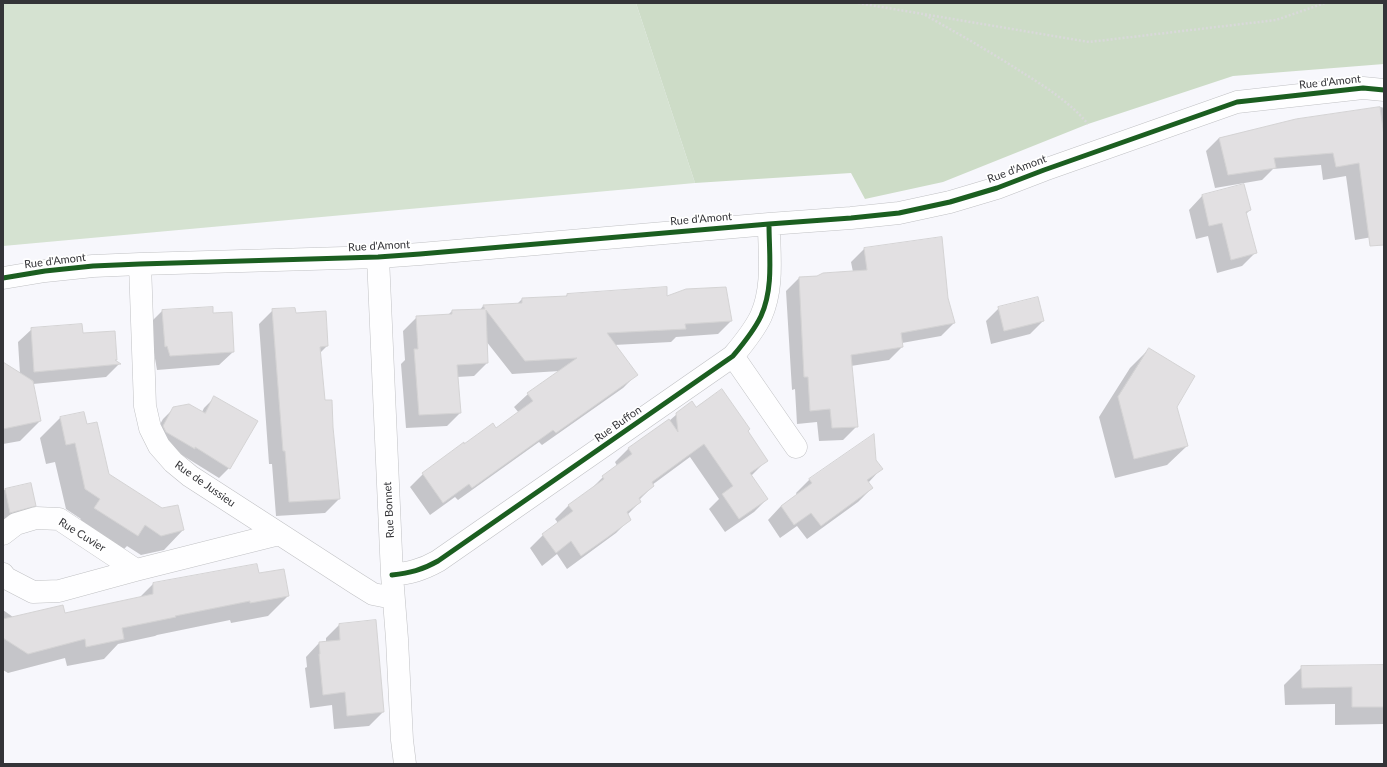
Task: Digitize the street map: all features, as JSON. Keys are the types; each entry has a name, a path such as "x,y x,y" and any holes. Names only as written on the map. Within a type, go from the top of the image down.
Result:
{"street":[{"name":"Rue d'Amont","path":"3,278 65,269 140,264 378,257 899,213 950,202 997,188 1237,102 1374,89 1384,81"},
{"name":"Rue Buffon","path":"392,575 422,570 438,561 733,356 761,316 768,293 770,267 769,224"},
{"name":"Rue Bonnet","path":"378,257 393,598 402,740 405,764"},
{"name":"Rue de Jussieu","path":"140,264 145,406 150,428 160,446 173,462 190,476 373,594 393,598"},
{"path":"733,356 796,447"},
{"name":"Rue Cuvier","path":"3,534 16,524 36,518 59,519 136,570"},
{"path":"3,574 6,578 33,592 59,591 279,534"}],"path":[{"path":"858,3 1089,42 1276,20 1325,3"},
{"path":"922,14 984,48 1038,82 1077,111 1088,124"}],"green space":[{"path":"3,3 636,3 695,183 3,246"},
{"path":"636,3 1384,3 1384,64 1233,76 1088,124 943,182 865,199 851,173 695,183"}],"building":[{"path":"1380,107 1384,136 1384,245 1370,246 1359,163 1336,167 1333,153 1274,158 1276,168 1228,175 1219,138 1296,119"},
{"path":"1244,184 1251,210 1246,212 1257,253 1231,260 1222,223 1209,226 1202,195"},
{"path":"942,237 948,298 955,323 901,333 903,347 851,355 858,427 832,428 830,409 810,411 808,377 804,377 799,277 817,276 823,273 867,270 864,248"},
{"path":"667,287 667,296 686,289 726,287 732,321 685,324 686,329 607,333 638,375 556,433 553,430 472,488 469,484 443,503 422,473 493,423 496,428 533,401 527,393 577,358 525,361 486,310 488,363 457,365 461,413 419,415 414,349 418,349 416,316 452,314 452,310 485,309 483,305 522,303 522,298 567,296 567,294"},
{"path":"1038,297 1044,321 1004,331 998,307"},
{"path":"213,307 213,313 232,312 234,352 170,356 167,346 165,347 162,310"},
{"path":"295,308 296,313 326,311 328,346 320,347 325,400 332,400 340,499 289,502 285,451 283,451 272,309"},
{"path":"82,324 83,333 115,331 117,360 115,360 121,364 34,372 31,328"},
{"path":"1149,348 1195,376 1177,407 1188,446 1134,459 1118,397"},
{"path":"3,362 33,381 41,421 3,429"},
{"path":"722,389 750,429 748,431 768,461 750,473 768,499 739,519 722,494 733,486 704,444 652,482 654,486 639,498 641,502 627,512 631,520 608,537 581,556 571,541 556,553 542,534 573,511 568,505 604,479 602,476 632,454 628,448 669,419 678,432 676,413 692,401 696,407"},
{"path":"214,396 258,421 230,469 195,447 195,449 166,432 163,426 173,407 189,404 205,413"},
{"path":"84,412 87,424 97,422 109,474 162,508 178,505 184,530 161,536 145,525 138,536 94,508 100,499 85,489 75,443 66,445 60,417"},
{"path":"874,434 876,460 883,469 867,480 873,488 821,526 811,513 794,525 781,506 812,483 809,479"},
{"path":"31,483 36,506 10,513 5,489"},
{"path":"257,564 259,573 284,569 289,596 250,603 250,601 122,628 124,639 86,647 85,639 28,654 3,638 3,619 63,605 65,613 153,594 153,583"},
{"path":"376,620 384,712 347,716 345,692 323,695 319,642 340,640 339,624"},
{"path":"1384,665 1384,707 1352,707 1352,687 1302,688 1301,666"}],"cycle path":[{"path":"3,278 45,271 93,266 378,257 420,254 899,213 950,202 997,188 1237,102 1363,88 1384,90"},
{"path":"392,575 416,571 438,561 733,356 755,327 765,305 768,294 770,270 769,224"}]}
